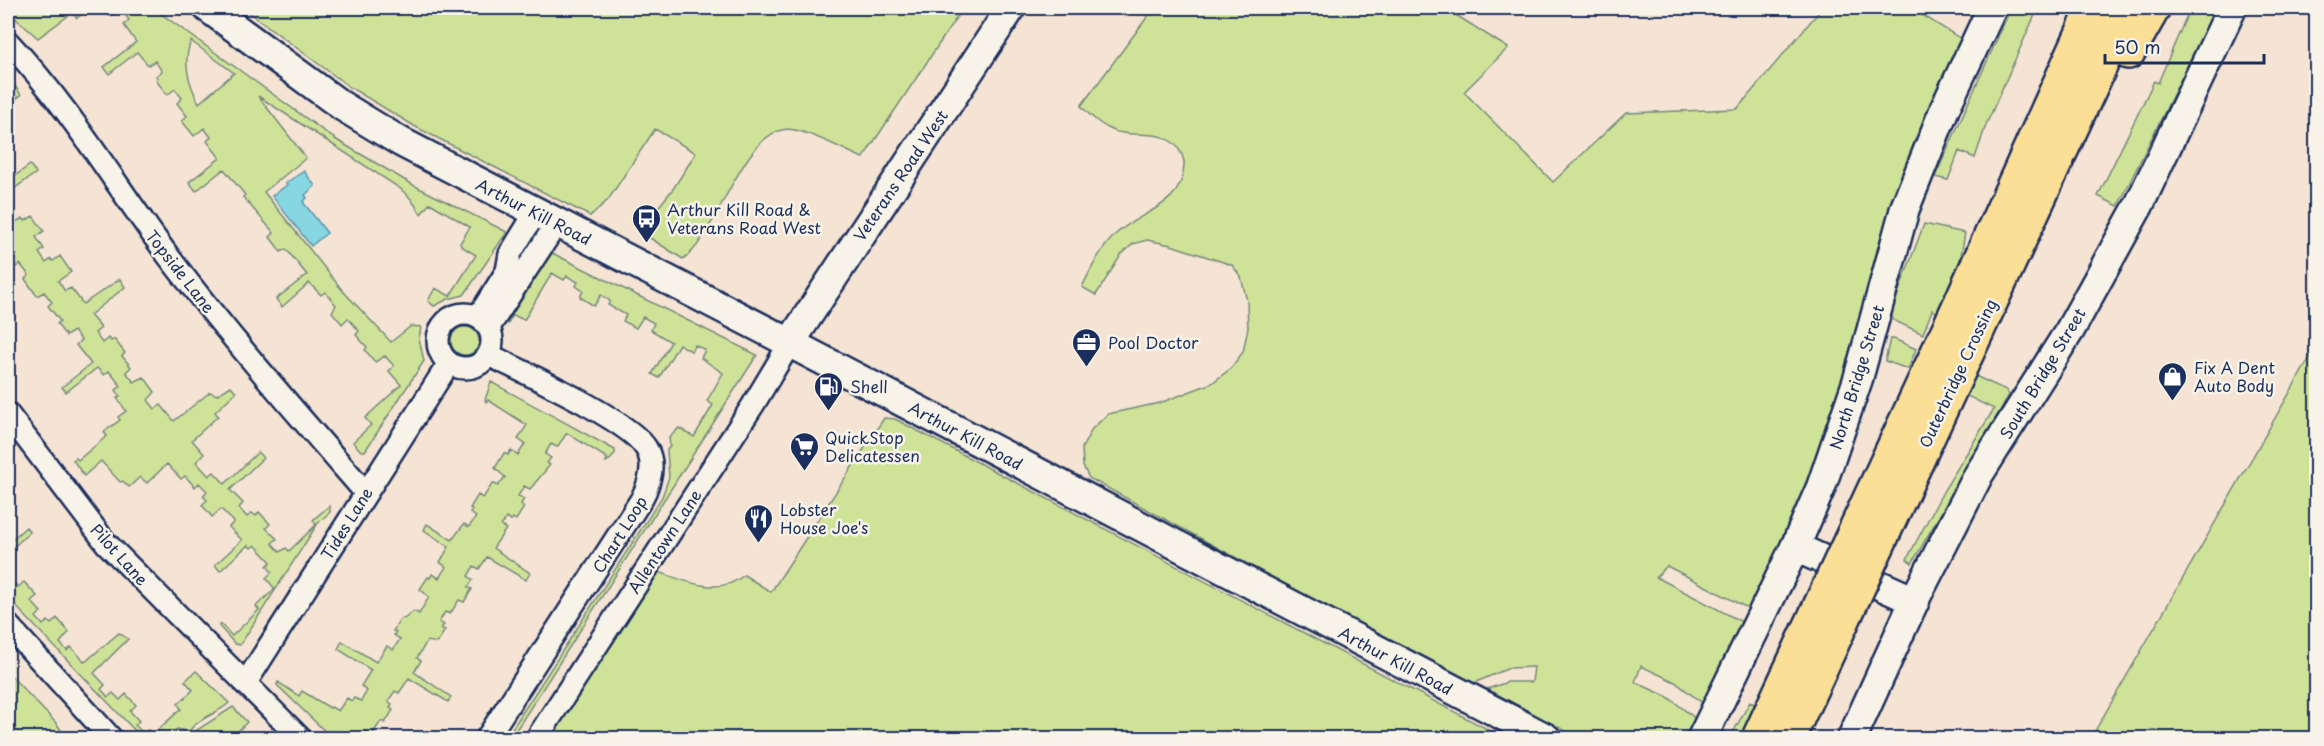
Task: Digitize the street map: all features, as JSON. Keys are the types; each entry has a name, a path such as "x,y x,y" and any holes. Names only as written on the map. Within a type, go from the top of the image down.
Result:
{"highway":[{"path":"2071,58 2088,8"},
{"name":"Outerbridge Crossing","path":"1788,738 1965,326 2071,58 2094,8"},
{"name":"Outerbridge Crossing","path":"1760,738 1965,326 2021,235 2127,8"},
{"path":"2021,235 2153,8"}],"street":[{"name":"Arthur Kill Road","path":"208,8 342,106 401,142 1546,738"},
{"name":"Veterans Road West","path":"790,343 1011,8"},
{"name":"North Bridge Street","path":"1702,738 1795,547 1833,455 1858,380 1890,257 1909,198 1945,108 1992,8"},
{"name":"South Bridge Street","path":"1852,738 1915,601 1979,474 2070,330 2139,205 2232,8"},
{"name":"Topside Lane","path":"8,42 31,66 172,261 285,401 365,492"},
{"path":"478,319 498,264 547,218"},
{"path":"478,319 547,218"},
{"path":"451,318 478,319 493,344 489,355 480,365 472,368 456,367 449,363 439,348 440,331 451,318"},
{"name":"Allentown Lane","path":"537,738 741,423 790,343"},
{"name":"Chart Loop","path":"487,738 641,500 648,487 651,471 647,449 628,430 489,355"},
{"name":"Tides Lane","path":"245,684 449,363"},
{"name":"Pilot Lane","path":"8,414 106,543 245,684"},
{"path":"1795,547 1915,601"},
{"path":"8,625 111,738"},
{"path":"245,684 300,738"}],"green space":[{"path":"8,8 90,8 77,18 72,13 38,38 8,12"},
{"path":"102,8 153,8 335,139 413,185 507,232 464,295 434,306 428,301 435,288 450,296 476,255 460,243 470,227 430,203 421,214 401,189 258,96 306,158 264,192 343,291 391,342 411,326 421,327 419,339 424,361 365,451 361,451 353,442 371,425 365,418 401,385 389,371 394,366 385,356 375,362 365,350 367,347 356,335 359,331 348,318 342,324 332,312 336,305 325,292 321,295 309,283 282,307 276,299 307,275 286,249 281,252 270,237 274,233 243,197 245,195 224,169 196,191 189,182 220,158 207,141 211,137 204,128 194,136 182,121 187,116 177,103 182,98 175,89 167,95 156,80 158,78 156,76 162,71 155,61 148,65 137,52 109,74 104,67 136,42 124,25 129,20 122,10 109,16","holes":["191,41 234,73 199,103 188,73 187,57"]},
{"path":"243,8 963,8 863,158 803,132 777,131 761,142 747,160 696,247 683,259 639,231 673,189 696,153 655,129 608,200 590,216 416,127 351,88"},
{"path":"1154,8 1445,8 1508,48 1464,92 1553,182 1626,113 1737,109 1822,8 1911,8 1963,40 1847,386 1755,612 1667,566 1656,577 1748,625 1710,709 1675,682 1641,666 1635,682 1668,697 1701,723 1693,738 1579,738 1487,689 1508,682 1532,682 1534,667 1509,668 1474,683 1429,662 1089,478 1083,466 1082,448 1092,429 1108,414 1160,403 1212,383 1230,369 1243,352 1248,328 1247,301 1241,277 1232,265 1171,245 1147,240 1133,244 1121,255 1096,295 1082,287 1097,258 1111,239 1127,225 1169,199 1177,190 1182,179 1183,159 1179,149 1172,142 1161,136 1117,132 1106,127 1081,106"},
{"path":"2011,8 2038,8 1986,125 1975,158 1959,151 1948,180 1935,177"},
{"path":"2190,8 2216,8 2118,206 2098,196 2154,81 2158,83"},
{"path":"8,75 21,95 8,105"},
{"path":"30,165 36,173 8,193 8,181"},
{"path":"8,196 15,208 10,212 16,222 23,218 25,221 33,216 44,231 36,237 44,249 39,253 46,263 60,256 71,272 58,281 65,291 71,288 83,304 120,279 125,287 90,315 101,328 95,333 102,343 108,338 111,341 114,339 125,353 122,356 131,367 126,372 134,382 144,377 155,392 148,400 155,409 161,405 174,421 210,392 217,395 231,386 236,392 215,412 218,416 192,440 204,454 196,462 209,476 214,472 225,484 258,452 263,458 230,490 243,503 239,508 247,517 252,513 256,516 259,512 270,524 266,528 277,539 272,543 280,552 286,548 289,551 316,525 313,520 330,507 330,512 318,523 240,645 235,644 219,626 221,624 232,636 259,610 256,606 275,589 266,578 272,572 267,566 271,562 255,545 251,548 248,545 220,571 215,565 242,540 229,527 234,522 221,509 212,517 202,505 207,500 203,496 207,491 199,483 195,487 185,476 181,479 167,464 147,483 140,477 129,487 123,481 120,482 101,461 84,476 73,460 76,458 78,460 107,436 104,432 120,420 118,417 126,411 117,398 120,396 116,390 121,386 109,371 104,375 97,368 66,392 62,387 91,364 76,345 81,340 74,331 66,336 57,324 60,321 48,306 52,302 44,292 37,296 25,279 29,275 20,264 16,267 8,256"},
{"path":"1924,224 1965,233 1958,272 1941,314 1932,310 1923,334 1893,320 1891,312"},
{"path":"550,252 757,355 511,738 506,738 662,497 669,477 667,450 670,446 669,438 679,428 694,437 713,405 707,401 723,373 701,358 705,350 695,345 691,351 679,344 659,378 652,374 671,342 651,330 654,323 643,317 636,328 623,321 626,315 608,305 610,301 601,295 594,306 580,297 583,291 576,286 578,282 567,276 564,280 552,273 524,320 513,315 508,324 506,319"},
{"path":"465,327 475,331 479,341 475,351 465,355 455,351 451,341 455,331"},
{"path":"1890,339 1916,349 1908,369 1885,361"},
{"path":"2316,347 2316,738 2091,738"},
{"path":"1973,375 2006,390 2009,395 1912,563 1907,559 1944,490 1994,409 1963,394"},
{"path":"491,382 615,450 615,453 606,462 607,458 567,433 557,447 551,444 545,454 551,458 547,463 550,465 530,489 524,486 518,496 524,499 521,504 524,507 516,520 513,518 511,521 506,518 501,526 506,529 493,548 530,573 526,580 487,557 479,569 474,566 468,576 473,580 468,587 472,589 464,602 459,600 450,614 445,612 439,622 444,625 441,628 445,630 437,643 427,641 417,658 421,661 414,672 451,697 448,702 409,678 399,693 395,691 388,701 392,704 390,708 393,710 385,723 381,721 372,735 366,731 362,738 332,738 277,685 278,682 299,696 302,691 338,711 347,698 352,701 354,698 361,701 367,691 361,686 371,670 338,649 342,641 376,662 387,646 393,650 400,639 394,635 396,632 393,631 401,618 404,619 414,611 419,614 429,597 420,589 428,577 430,578 432,574 439,578 446,567 440,562 449,547 424,530 427,524 452,540 464,524 469,527 476,517 470,513 472,509 470,508 478,495 483,498 493,483 498,486 505,477 495,468 504,453 508,455 511,450 518,455 525,444 518,439 527,425 488,400 486,402"},
{"path":"884,418 895,419 1493,732 1498,738 551,738 659,572 691,583 713,586 735,582 744,575 771,592"},
{"path":"26,527 30,532 8,552 8,543"},
{"path":"24,582 37,596 31,601 41,612 36,617 43,625 48,621 51,624 57,618 69,632 60,643 67,651 71,647 85,662 119,633 128,639 94,673 105,685 101,689 108,697 113,693 120,700 126,694 136,705 130,711 139,721 135,725 143,733 148,730 153,734 181,709 178,704 193,690 185,681 196,671 229,703 198,722 186,738 184,738 183,730 177,729 168,738 142,738 8,598 8,585 10,588 15,584 18,587"},
{"path":"9,674 57,724 66,738 8,738"},
{"path":"1750,702 1827,738 1730,738"},
{"path":"233,707 247,722 231,738 191,738 197,730"}],"water":[{"path":"304,171 315,186 305,195 307,198 303,202 327,233 311,246 272,196"}],"place":[{"name":"Arthur Kill Road & Veterans Road West","path":"646,244"},
{"name":"Pool Doctor","path":"1087,368"},
{"name":"Fix A Dent Auto Body","path":"2173,402"},
{"name":"Shell","path":"829,412"},
{"name":"QuickStop Delicatessen","path":"804,472"},
{"name":"Lobster House Joe's","path":"759,544"}]}
